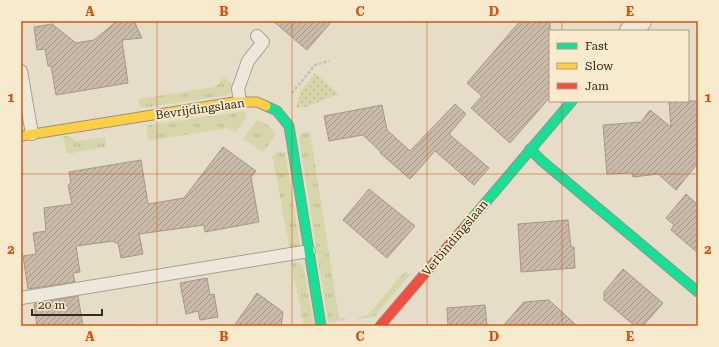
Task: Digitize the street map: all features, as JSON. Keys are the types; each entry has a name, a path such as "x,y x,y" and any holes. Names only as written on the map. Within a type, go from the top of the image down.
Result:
{"street":[{"path":"632,30 640,21"},
{"name":"Bevrijdingslaan","path":"27,135 240,101 257,102 277,111 289,126 321,326"},
{"name":"Verbindingslaan","path":"380,326 571,102"},
{"path":"530,149 542,161 698,292"}],"lane":[{"path":"240,101 238,89 248,61 263,42 257,36"},
{"path":"21,71 27,135"},
{"path":"21,298 309,251"}],"path":[{"path":"291,94 316,65 329,61"}],"green space":[{"path":"315,73 339,94 306,107 296,108 300,92"},
{"path":"224,77 232,84 232,91 228,95 142,108 139,104 138,99 215,87"},
{"path":"244,111 246,114 245,119 235,133 228,128 148,141 148,125"},
{"path":"257,120 269,126 273,130 275,136 263,152 243,139"},
{"path":"310,132 339,318 345,318 346,320 328,323 299,137 303,133"},
{"path":"63,136 69,136 76,141 105,137 106,147 67,154"},
{"path":"276,152 285,152 300,245 297,249 290,250 273,159 271,158"},
{"path":"291,261 297,262 303,266 314,324 304,326"},
{"path":"405,271 410,275 374,317 358,319 358,317 368,315"}],"building":[{"path":"117,21 134,21 142,38 122,40 128,83 56,95 51,66 48,66 45,49 37,50 34,27 52,24 76,43 94,40"},
{"path":"273,21 332,21 307,50"},
{"path":"520,21 550,21 549,98 510,143 471,108 482,96 467,83"},
{"path":"698,101 698,163 676,190 658,174 633,177 632,173 607,174 603,125 641,122 650,110 671,127 669,102"},
{"path":"455,104 466,114 449,134 489,168 474,185 435,151 410,179 380,153 381,152 363,135 329,141 324,116 382,105 387,130 410,151"},
{"path":"223,147 256,171 251,177 259,222 205,232 204,225 139,234 143,254 121,258 118,243 115,243 114,241 76,246 80,272 73,273 75,282 28,289 23,256 36,254 33,233 46,231 44,208 72,204 68,185 71,183 69,172 141,160 148,204 184,198"},
{"path":"369,189 415,226 387,258 343,220"},
{"path":"686,194 698,205 698,253 671,230 674,225 666,218"},
{"path":"568,220 571,247 574,247 575,268 521,272 518,224"},
{"path":"623,269 663,303 643,326 635,326 604,300 604,292"},
{"path":"207,278 210,295 214,294 218,317 200,320 198,311 186,314 180,283"},
{"path":"257,293 283,312 281,326 234,326"},
{"path":"78,296 83,326 37,326 34,304"},
{"path":"549,300 577,326 503,326 524,302"},
{"path":"485,305 487,326 448,326 447,308"}],"traffic: fast":[{"path":"468,223 571,102"},
{"path":"266,106 277,111 289,126 321,326"},
{"path":"530,149 542,161 698,292"}],"traffic: slow":[{"path":"21,136 234,102 257,102 266,106"}],"traffic: jam":[{"path":"380,326 468,223"}]}
